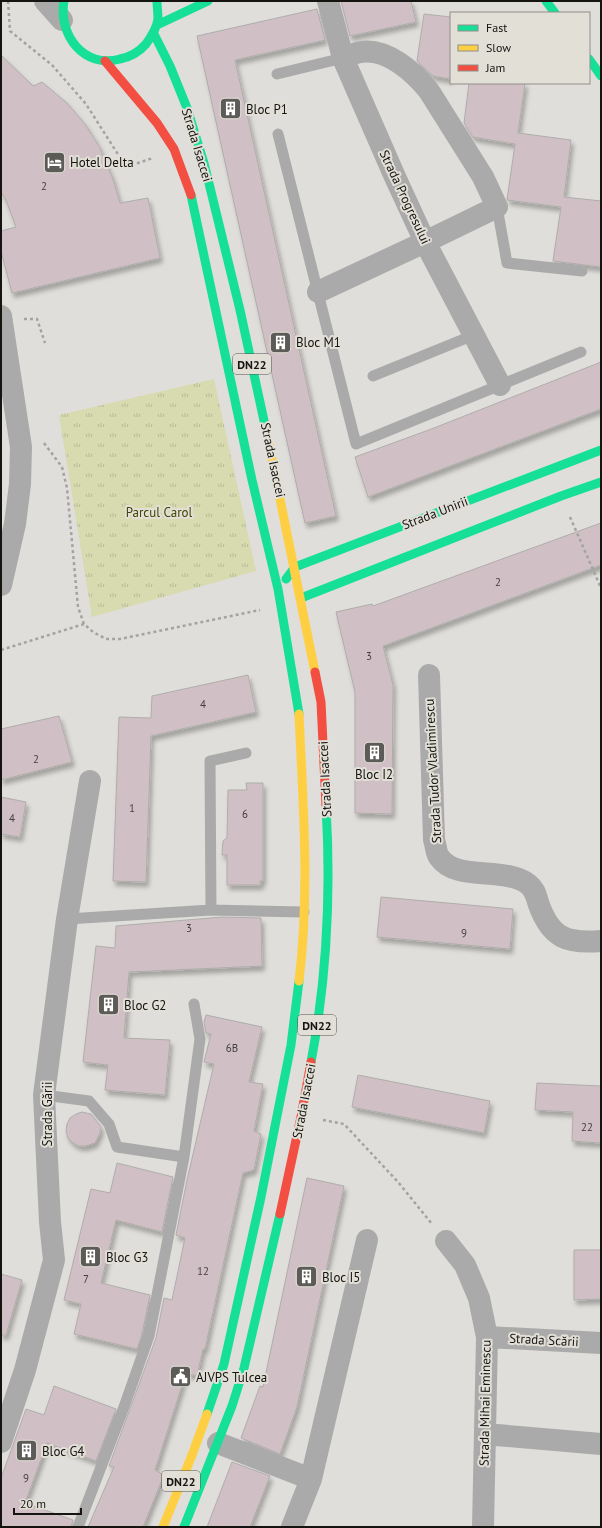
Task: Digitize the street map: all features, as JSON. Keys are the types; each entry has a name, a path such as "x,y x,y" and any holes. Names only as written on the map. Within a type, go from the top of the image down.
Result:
{"main road":[{"path":"63,11 66,32 72,43 81,52 93,58 104,61 116,61 128,58 139,52 147,44 156,30 159,10 157,1"},
{"path":"156,30 208,1"},
{"path":"546,1 554,12"},
{"name":"Strada Isaccei","path":"156,30 187,108 204,163 240,310 295,567 321,702 328,838 328,893 325,961 314,1046 301,1116 265,1283 244,1368 218,1443 184,1527"},
{"name":"Strada Isaccei","path":"104,61 156,124 174,149 190,194 252,480 281,604 299,707 306,838 301,963 291,1045 259,1205 224,1364 192,1455 163,1527"},
{"path":"590,61 601,76"},
{"name":"Strada Unirii","path":"295,567 601,450"},
{"path":"295,567 278,589 301,598 561,496 601,482"}],"street":[{"path":"45,1 63,11"},
{"name":"Strada Progresului","path":"328,1 343,58 425,242 500,385"},
{"path":"318,292 497,207 483,177 429,91 421,81 394,60 378,53 361,52 343,58"},
{"path":"1,585 16,524 20,484 21,447 2,318"},
{"name":"Strada Tudor Vladimirescu","path":"429,675 434,840 438,857 448,867 514,877 528,884 536,892 546,923 555,933 564,938 577,941 601,942"},
{"name":"Strada Gării","path":"1,1442 25,1370 54,1260 50,1222 44,1095 67,919 90,781"},
{"path":"292,1527 311,1479 367,1240"},
{"name":"Strada Mihai Eminescu","path":"446,1241 465,1265 479,1298 487,1337 483,1527"},
{"name":"Strada Scării","path":"487,1337 601,1343"},
{"path":"485,1434 601,1444"},
{"path":"218,1443 311,1479"}],"lane":[{"path":"278,74 343,58"},
{"path":"278,134 356,444 581,352"},
{"path":"497,207 508,263 582,271"},
{"path":"373,376 474,335"},
{"path":"211,910 210,761 246,753"},
{"path":"67,919 211,910 304,912"},
{"path":"78,1527 124,1407 149,1336 184,1157 200,1039 194,1004"},
{"path":"44,1095 88,1101 109,1124 117,1148 184,1157"}],"path":[{"path":"2,318 37,319 45,343"},
{"path":"42,441 62,467 67,488 78,607 84,624 93,632 106,639 120,639 273,608 281,604"},
{"path":"561,496 601,588"},
{"path":"1,650 84,624"},
{"path":"301,1116 344,1124 398,1182 446,1241"}],"green space":[{"name":"Parcul Carol","path":"214,379 256,571 92,617 59,415"}],"building":[{"path":"341,1 411,1 416,22 350,36"},
{"name":"Bloc M1","path":"317,9 325,40 235,60 336,516 305,523 197,36"},
{"path":"424,14 450,17 450,79 433,76 417,61"},
{"name":"Hotel Delta","path":"1,55 33,86 42,82 67,103 85,124 99,146 113,179 120,203 148,198 160,258 12,293 1,251 1,231 16,227 6,200 1,192"},
{"path":"469,84 525,84 518,133 571,140 564,197 601,201 601,267 553,261 561,207 507,200 515,144 473,137 464,123"},
{"path":"601,362 601,409 368,497 355,457 434,428"},
{"path":"601,523 601,565 383,646 393,685 392,814 355,813 355,692 336,612 372,604 373,606"},
{"path":"248,675 256,712 151,736 146,882 113,881 119,717 151,718 152,696"},
{"path":"59,716 72,762 1,780 1,729"},
{"path":"246,783 263,783 263,881 260,881 261,885 227,885 227,855 222,855 223,841 227,838 228,790 247,790"},
{"path":"1,797 26,802 20,837 1,834"},
{"path":"381,897 513,909 510,949 377,937"},
{"path":"222,917 261,918 262,966 129,972 124,1038 170,1040 165,1095 105,1090 108,1065 83,1062 96,946 115,948 116,926"},
{"path":"206,1015 262,1027 249,1082 263,1084 254,1131 261,1134 254,1170 243,1173 205,1349 203,1349 197,1376 186,1373 155,1470 164,1475 143,1527 88,1527 114,1467 109,1466 156,1338 164,1298 172,1300 185,1238 176,1235 214,1064 204,1062 211,1034 206,1033 204,1022"},
{"path":"358,1075 490,1101 484,1133 352,1107"},
{"path":"537,1083 601,1086 601,1143 572,1141 573,1112 535,1110"},
{"path":"82,1112 91,1114 101,1127 95,1143 86,1146 79,1146 73,1143 68,1138 66,1131 70,1118"},
{"name":"Bloc G3","path":"117,1163 173,1177 162,1232 116,1220 101,1283 150,1295 142,1334 137,1349 74,1334 81,1304 64,1300 91,1189 110,1193"},
{"name":"Bloc I5","path":"307,1178 344,1186 297,1407 280,1454 241,1438 260,1386 263,1387"},
{"path":"574,1250 601,1250 601,1299 574,1300"},
{"path":"1,1274 22,1280 6,1335 1,1335"},
{"name":"Bloc G4","path":"54,1386 116,1409 96,1461 47,1443 25,1503 73,1520 71,1527 1,1527 1,1478 26,1409 44,1415"},
{"path":"232,1462 270,1476 250,1527 207,1527"}],"traffic: fast":[{"path":"64,1 63,14 65,26 76,46 85,54 95,59 107,61 127,57 137,52 146,44 154,32 158,19 157,1"},
{"path":"157,25 208,1"},
{"path":"546,1 554,12"},
{"path":"154,34 170,66 187,108 204,163 240,310 266,430"},
{"path":"590,60 601,76"},
{"path":"191,195 252,480 278,589 299,714"},
{"path":"286,579 295,567 601,450"},
{"path":"301,598 561,496 601,482"},
{"path":"311,1062 321,999 328,902 326,806"},
{"path":"207,1414 224,1364 261,1197 291,1045 299,981"},
{"path":"184,1527 232,1406 244,1368 280,1214"}],"traffic: slow":[{"path":"266,430 315,672"},
{"path":"299,714 304,814 305,881 299,981"},
{"path":"163,1527 207,1414"}],"traffic: jam":[{"path":"105,61 157,123 174,149 191,195"},
{"path":"315,672 321,702 326,806"},
{"path":"280,1214 311,1062"}],"place":[{"name":"Bloc P1","path":"230,109"},
{"name":"Hotel Delta","path":"54,162"},
{"name":"Bloc M1","path":"281,342"},
{"name":"Bloc I2","path":"374,752"},
{"name":"Bloc G2","path":"108,1005"},
{"name":"Bloc G3","path":"91,1257"},
{"name":"Bloc I5","path":"306,1277"},
{"name":"AJVPS Tulcea","path":"180,1377"},
{"name":"Bloc G4","path":"27,1451"}]}
